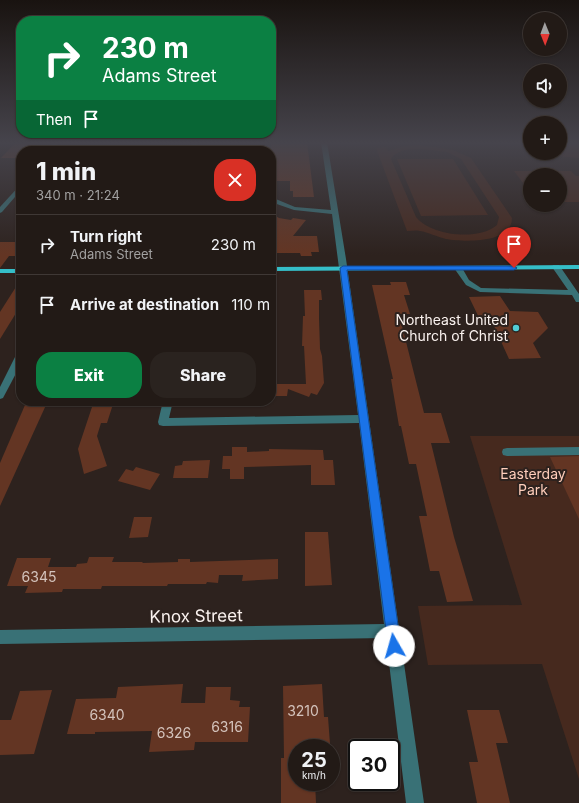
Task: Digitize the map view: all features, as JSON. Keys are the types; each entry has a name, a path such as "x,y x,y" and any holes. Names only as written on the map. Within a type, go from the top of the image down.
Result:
{"main road":[{"path":"276,269 579,267"},
{"path":"0,271 16,270"}],"street":[{"path":"330,179 415,803"},
{"path":"0,211 16,192"},
{"path":"276,202 298,209 335,212"},
{"path":"458,268 468,285 480,290 577,297"},
{"path":"556,268 577,297"},
{"path":"0,396 16,369"},
{"path":"167,406 163,422 363,419"},
{"path":"507,452 579,451"},
{"name":"Knox Street","path":"0,637 392,631"}],"green space":[{"path":"388,179 400,179 416,217 432,229 467,235 489,230 497,225 499,217 474,179 486,179 512,218 510,226 504,233 496,237 475,241 446,239 423,232 407,231"},
{"path":"406,179 466,179 488,215 421,216"},
{"path":"567,179 579,179 579,202 567,202"},
{"name":"Easterday Park","path":"470,436 579,436 579,779 542,664 428,665 418,606 522,605"}],"building":[{"path":"276,179 312,179 314,197 293,197 293,191 290,191 290,181 276,181"},
{"path":"276,216 291,220 293,218 306,220 293,236 317,236 319,252 311,252 312,256 301,256 300,253 276,253"},
{"path":"0,242 16,242 16,256 9,256 0,268"},
{"path":"390,282 406,282 410,295 404,295 410,314 399,314 424,413 441,413 450,443 431,443 454,537 473,601 447,602 439,571 430,571 419,516 427,516 416,464 409,464 401,426 399,426 391,379 393,379 372,285 391,285"},
{"path":"16,287 16,313 0,339 0,312"},
{"path":"304,290 321,290 322,300 319,300 320,349 324,383 317,395 311,393 309,397 288,389 287,396 276,396 276,384 306,384 304,346 302,346 303,316 305,316"},
{"name":"Northeast United Church of Christ","path":"500,296 510,311 538,312 548,328 533,343 541,358 509,359 494,326 483,326 469,297"},
{"path":"25,406 46,406 0,506 0,463"},
{"path":"92,406 112,406 107,423 101,423 97,436 107,466 84,474 78,449"},
{"path":"232,447 247,447 247,452 269,451 269,449 323,450 324,460 333,460 335,485 311,485 311,465 244,467 244,479 230,479 230,469 222,469 223,456 232,456"},
{"path":"579,456 579,519 550,457"},
{"path":"210,460 208,478 173,478 175,466 182,465 183,461"},
{"path":"136,467 160,474 150,490 118,481 126,469 133,471"},
{"path":"134,517 152,517 148,537 129,538"},
{"path":"305,532 328,532 332,585 305,586"},
{"path":"89,557 114,557 112,562 143,562 142,563 178,562 178,559 190,559 190,562 278,559 278,579 242,581 243,575 219,575 218,583 207,582 206,584 168,584 167,586 102,586 101,589 63,589 62,592 25,593 28,586 7,586 17,558 51,558 48,567 76,567 77,564 87,563"},
{"path":"183,684 181,703 205,703 206,687 231,687 230,700 240,701 239,707 250,707 248,742 195,742 194,750 149,752 152,731 67,734 76,699 116,698 118,687"},
{"path":"322,684 324,717 328,717 330,739 288,739 288,791 315,791 316,803 281,803 281,758 284,758 283,686"},
{"path":"52,690 34,754 0,755 0,720 11,720 20,691"},
{"path":"467,710 499,710 508,743 496,743 510,803 477,803 469,762 478,762"}],"place":[{"name":"Northeast United Church of Christ","path":"516,328"}],"route":[{"path":"394,646 343,268 514,268"}]}
